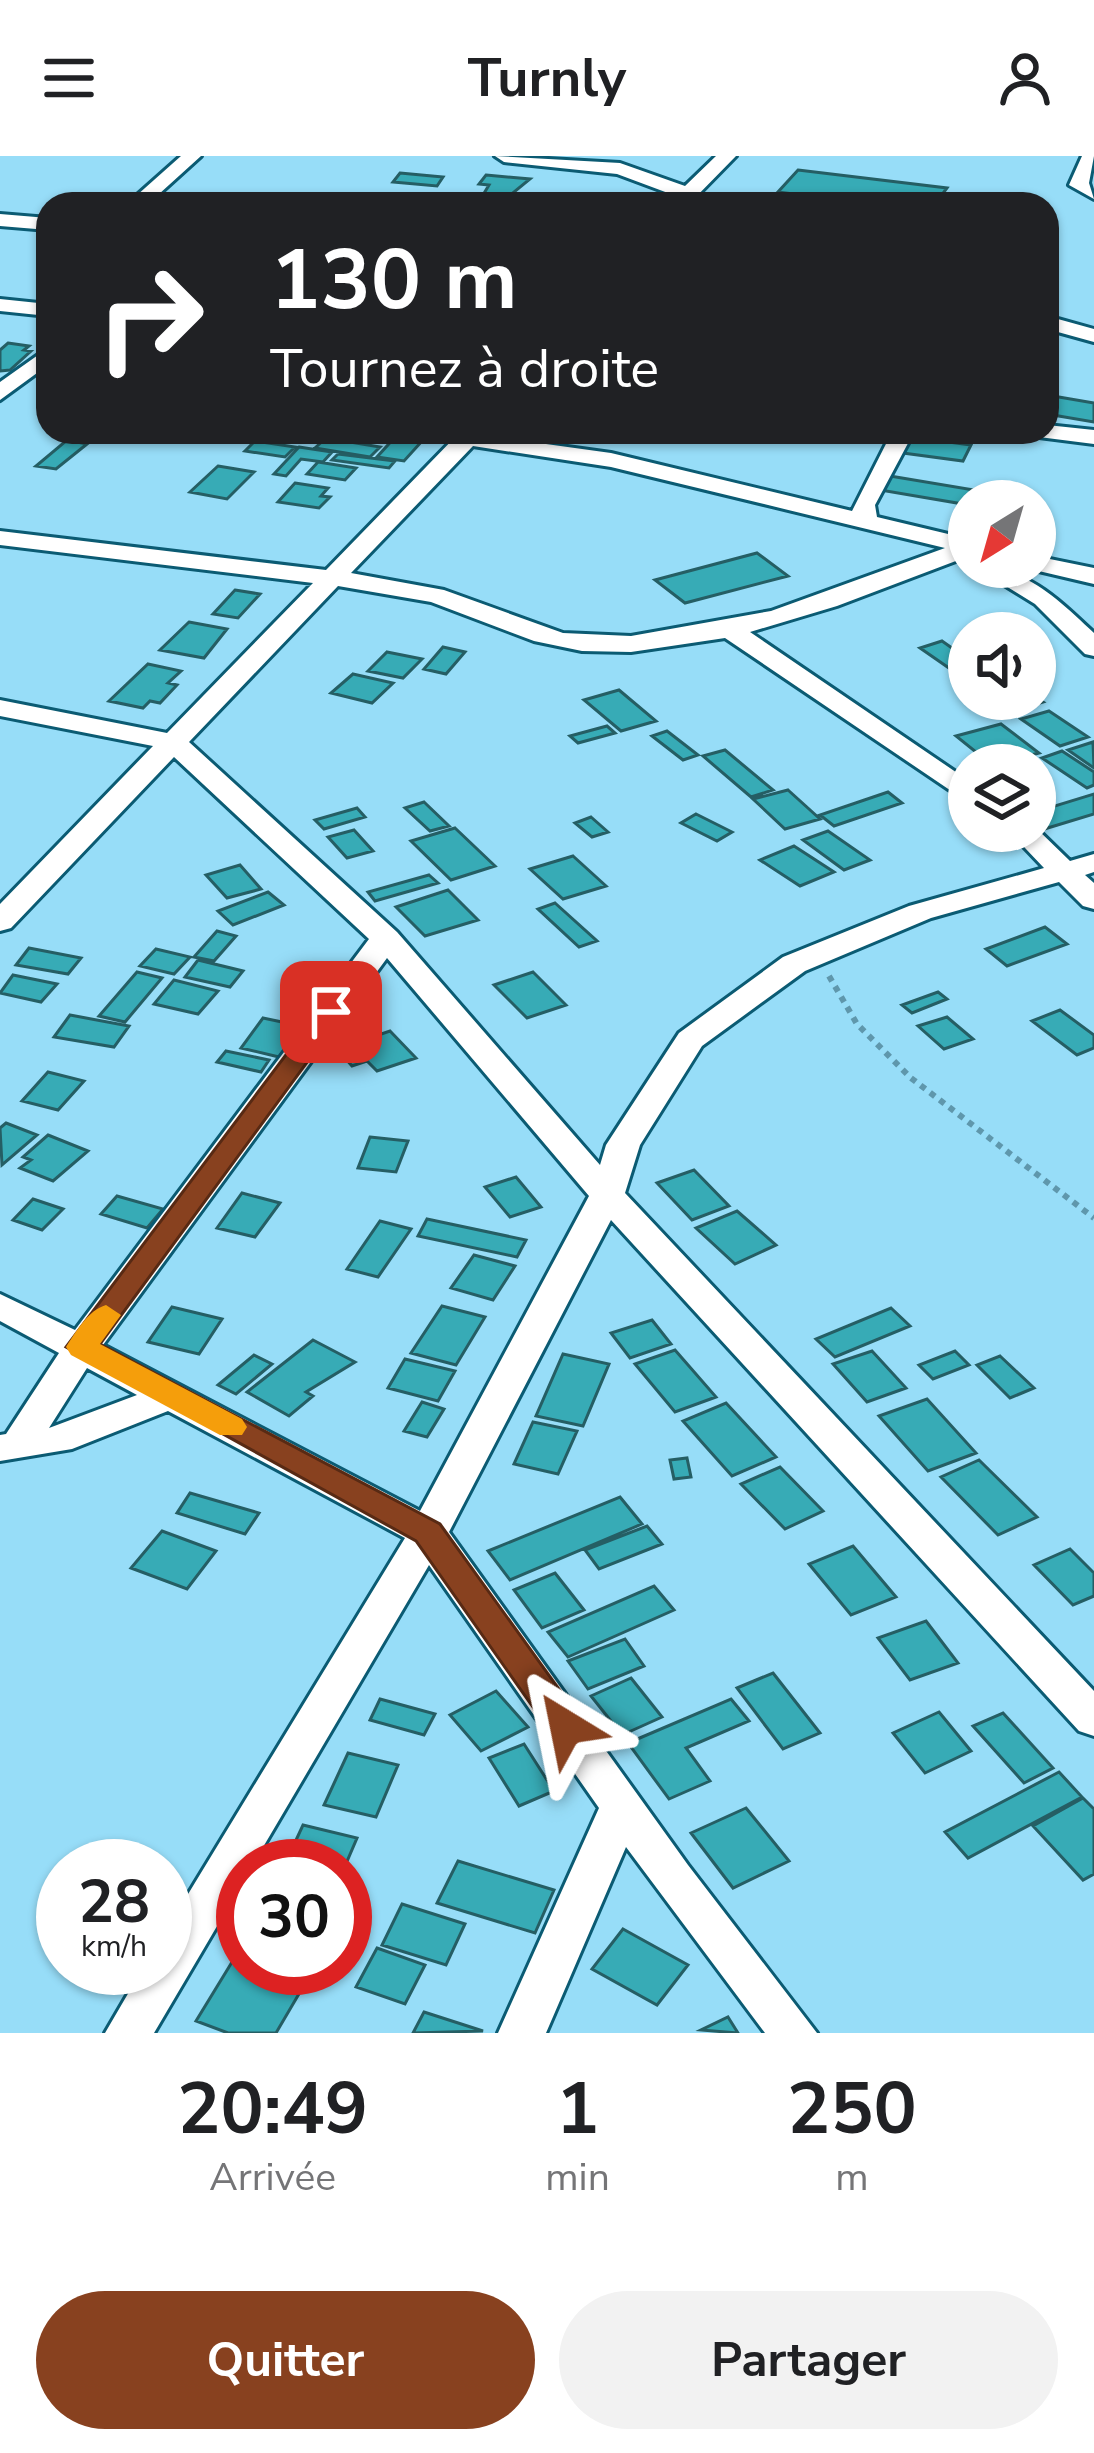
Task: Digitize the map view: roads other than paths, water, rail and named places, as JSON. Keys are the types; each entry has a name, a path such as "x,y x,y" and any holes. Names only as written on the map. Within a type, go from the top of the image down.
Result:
{"street":[{"path":"151,192 192,156"},
{"path":"504,156 620,170 667,192"},
{"path":"689,192 727,156"},
{"path":"1092,156 1082,168 1079,184 1094,193"},
{"path":"3,224 36,224"},
{"path":"0,305 36,309"},
{"path":"1059,326 1094,337"},
{"path":"0,393 36,363"},
{"path":"1059,433 1094,436"},
{"path":"0,922 462,444"},
{"path":"520,444 610,460 948,546"},
{"path":"866,522 863,506 897,444"},
{"path":"0,538 93,547 146,560 337,577 458,601 521,630 580,643 652,643 731,631 948,557"},
{"path":"1056,568 1094,576"},
{"path":"1024,588 1044,599 1094,647"},
{"path":"731,631 948,780"},
{"path":"0,707 173,742 386,938 607,1195 1094,1719"},
{"path":"129,2033 428,1532 607,1195 623,1145 689,1040 794,964 920,911 1080,867 1094,901"},
{"path":"10,1447 386,938"},
{"path":"0,1306 428,1532 622,1805 793,2033"},
{"path":"10,1447 58,1440 172,1395"},
{"path":"522,2033 622,1805"}]}
